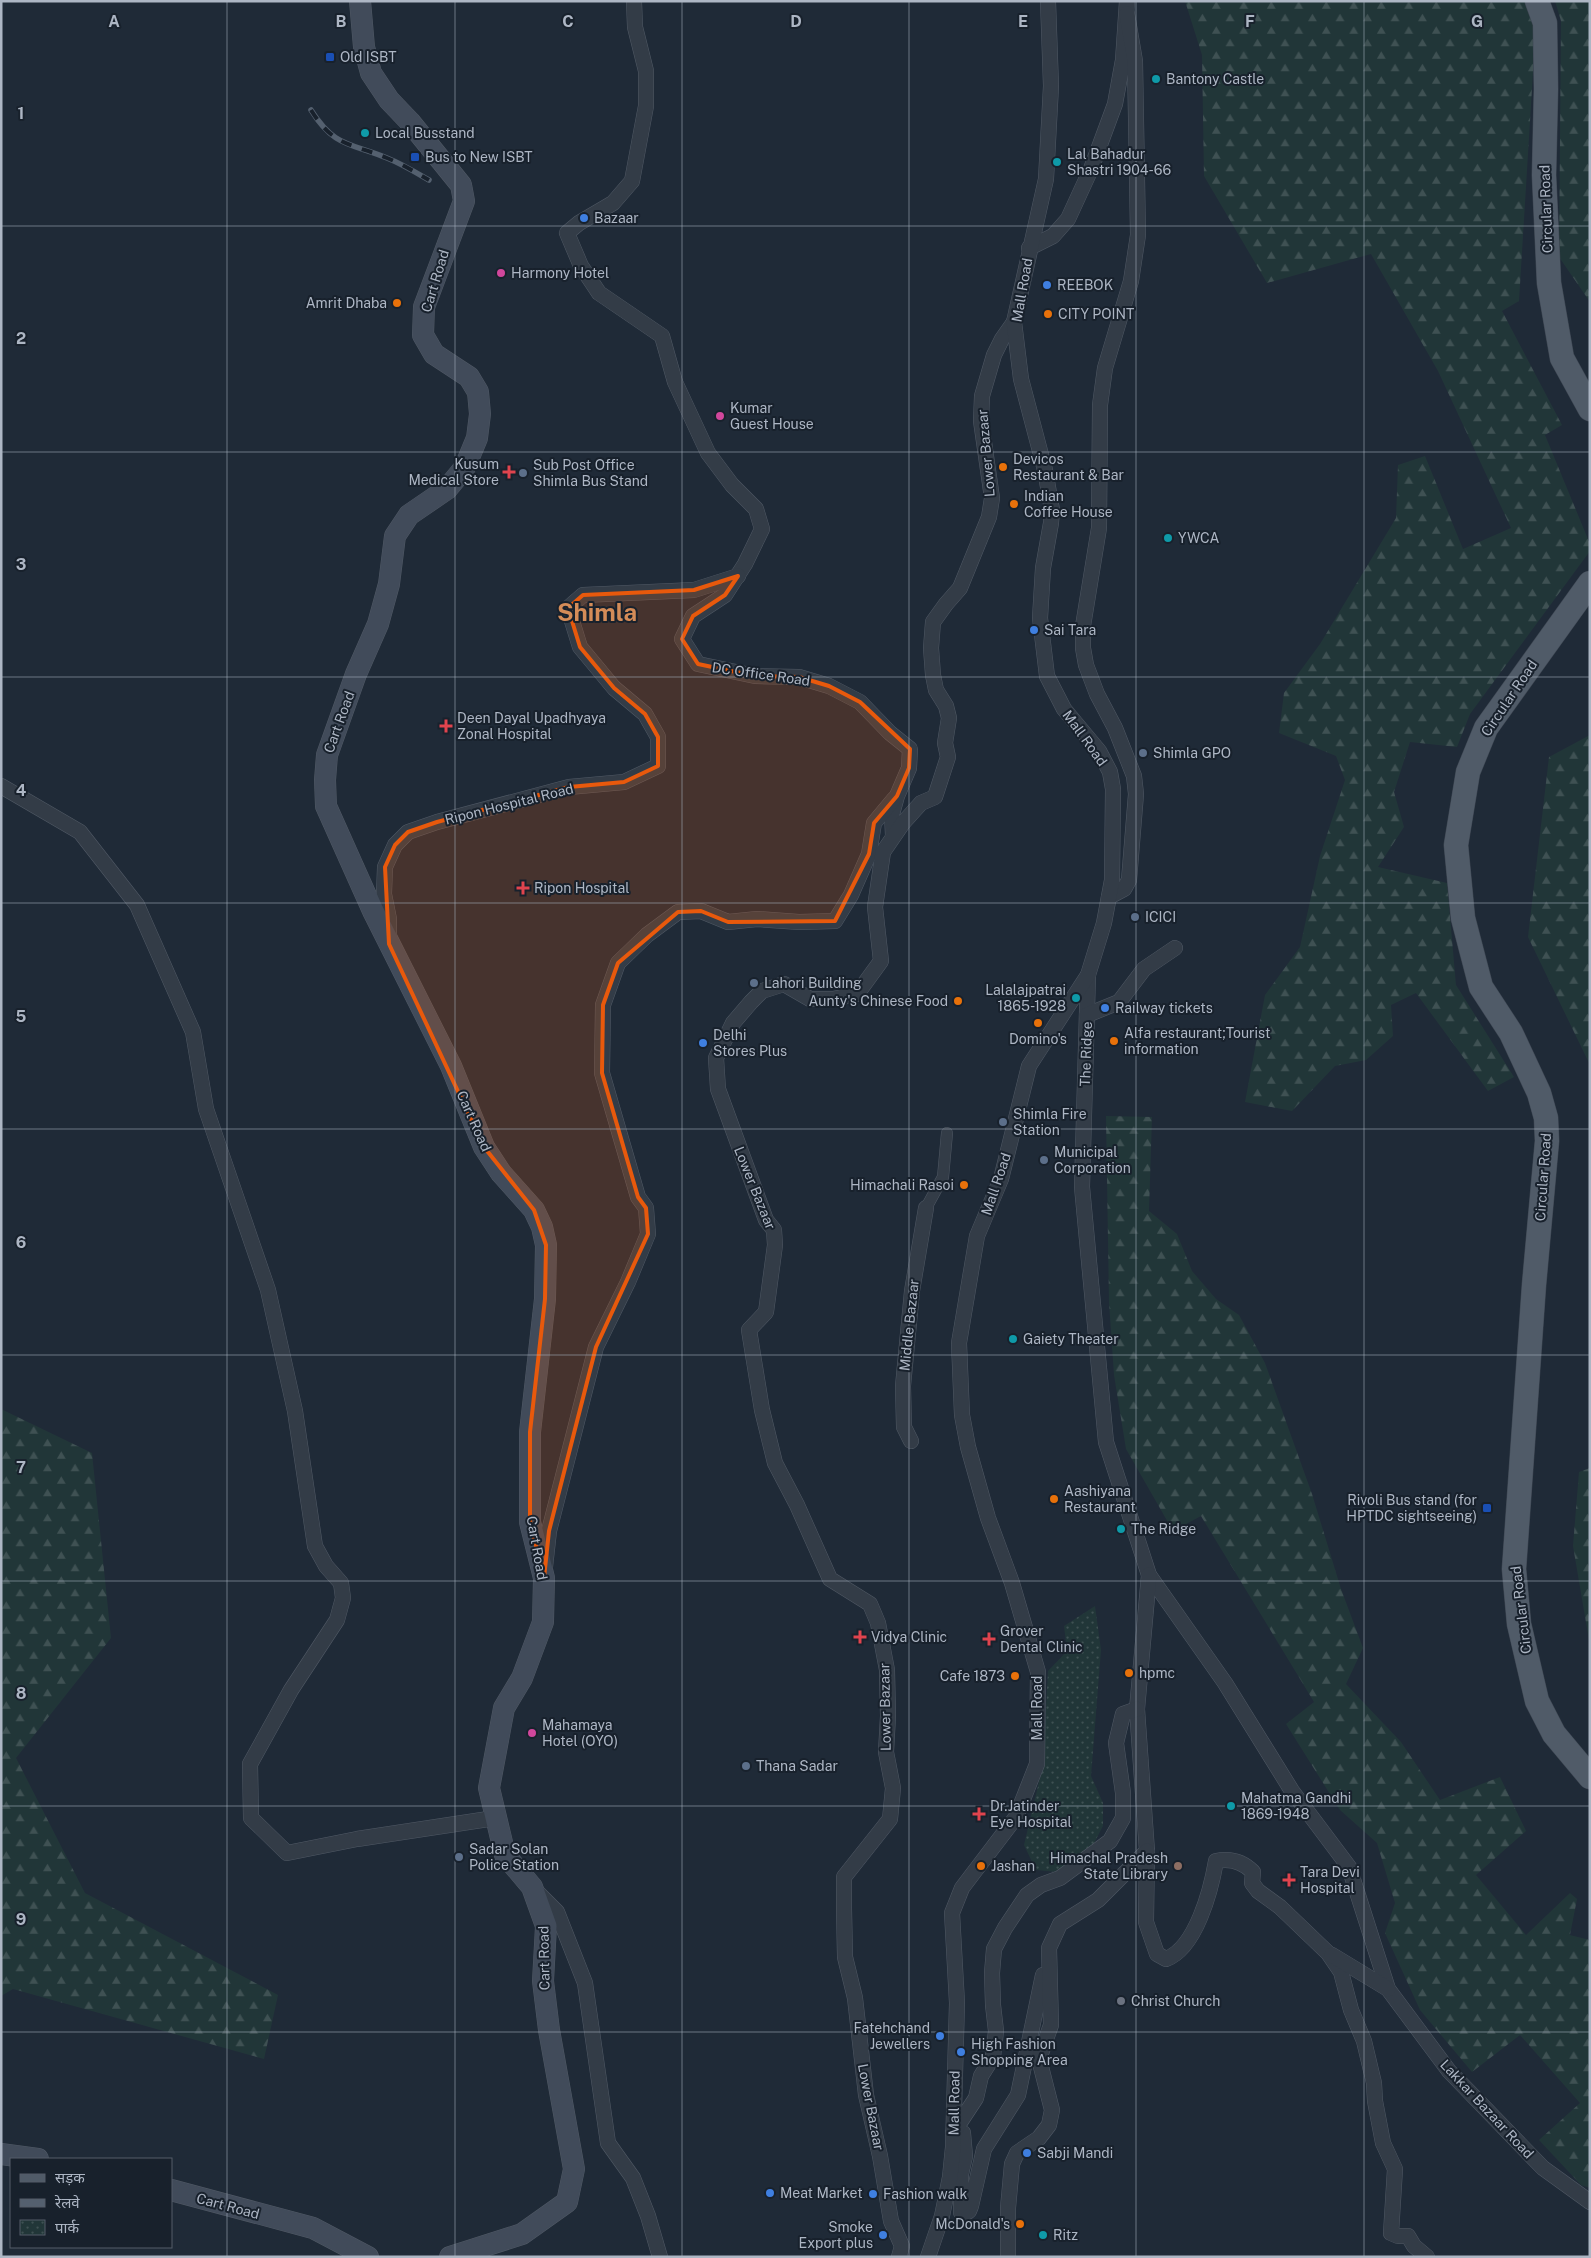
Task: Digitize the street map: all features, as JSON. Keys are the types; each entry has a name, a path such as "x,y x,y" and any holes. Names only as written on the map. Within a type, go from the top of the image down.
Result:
{"main road":[{"name":"Cart Road","path":"360,1 364,47 371,73 389,100 410,122 461,185 464,201 424,307 423,335 434,354 469,377 478,392 480,414 477,438 465,467 447,489 409,515 395,536 389,584 378,624 356,674 326,755 324,780 326,806 389,944 451,1066 484,1147 501,1173 534,1210 546,1245 545,1299 530,1432 530,1522 544,1578 542,1622 522,1678 504,1708 489,1788 505,1855 532,1887 546,1926 543,1981 548,2030 574,2169 567,2202 522,2234 450,2257"},
{"name":"Circular Road","path":"1538,1 1545,23 1544,175 1550,283 1562,358 1590,409"},
{"name":"Circular Road","path":"1590,584 1486,728 1468,772 1456,845 1463,918 1481,987 1511,1033 1539,1093 1546,1118 1547,1142 1534,1285 1514,1569 1520,1624 1537,1701 1554,1734 1590,1777"},
{"path":"1,2154 31,2158"},
{"name":"Cart Road","path":"172,2190 312,2228 368,2257"}],"street":[{"name":"DC Office Road","path":"634,1 635,27 646,71 646,106 632,181 613,203 579,223 567,233 581,266 599,293 662,336 675,382 708,453 732,485 756,509 762,529 738,576 725,595 693,616 682,639 698,664 755,676 800,677 828,686 860,702 890,734 910,749 909,768 897,796 892,814 893,836"},
{"name":"Mall Road","path":"928,2257 942,2216 950,2178 954,2131 957,2003 952,1913 962,1888 1016,1818 1037,1764 1038,1672 1012,1583 988,1518 968,1447 962,1415 959,1343 977,1236 1001,1179 1029,1066 1088,976 1104,923 1112,880 1113,789 1110,772 1099,751 1064,708 1047,676 1040,618 1043,568 1052,523 1052,510 1045,470 1021,379 1014,322 1047,169 1051,86 1048,1"},
{"path":"1030,248 1053,236 1068,219 1091,169 1115,104 1127,8"},
{"path":"1109,897 1124,889 1129,880 1136,794 1134,776 1115,728 1097,694 1086,665 1083,648 1083,626 1099,528 1100,405 1108,359 1131,281 1138,235 1135,61 1127,8"},
{"name":"Lower Bazaar","path":"899,2257 902,2246 891,2221 880,2156 866,2095 856,1998 845,1957 844,1877 890,1819 893,1788 886,1752 887,1670 878,1623 870,1604 830,1579 797,1505 775,1463 762,1410 749,1330 766,1312 775,1245 774,1230 766,1220 721,1097 718,1088 716,1058 733,1022 762,991 784,984 810,999 833,999 857,994 881,961 874,907 883,852 893,836 921,803 935,797 948,757 945,743 950,718 946,706 936,690 933,675 931,648 934,622 960,588 968,573 989,517 992,498 981,421 982,396 994,355 1002,338 1014,322"},
{"name":"Ripon Hospital Road","path":"389,944 389,918 384,894 385,867 396,845 408,832 437,822 569,787 624,782 658,766 658,737 645,714 614,688 580,647 568,608 583,595 694,590 738,576"},
{"path":"1,786 80,832 131,897 136,904 193,1032 206,1108 268,1290 295,1410 315,1546 326,1566 341,1583 343,1598 337,1620 291,1690 250,1764 251,1818 287,1852 357,1839 495,1818"},
{"path":"544,1578 549,1531 596,1347 648,1234 646,1208 638,1197 602,1073 603,1005 618,963 648,935 678,912 701,911 728,922 757,919 799,922 835,921 852,895 869,854 874,824 897,796"},
{"path":"1088,1015 1119,1002 1144,969 1175,948"},
{"name":"The Ridge","path":"1088,976 1082,1187 1106,1442 1149,1574 1225,1683 1292,1791"},
{"path":"926,1208 942,1177 947,1133"},
{"name":"Middle Bazaar","path":"910,1441 904,1427 903,1386 912,1291 926,1208"},
{"name":"The Ridge","path":"1149,1574 1137,1709 1147,1851 1146,1922 1157,1954 1166,1959 1176,1956 1186,1944 1211,1888 1216,1861 1226,1859 1245,1864 1253,1872 1252,1883 1258,1891 1287,1914 1328,1952"},
{"path":"1137,1709 1123,1714 1119,1725 1116,1743 1123,1794 1123,1818 1110,1841 1060,1878 1041,1885 1028,1895 1004,1928 994,1949 992,2005 996,2031 993,2057 981,2076 976,2098 954,2131 963,2133 965,2156 960,2174 961,2212 965,2214 971,2206 984,2149 1018,2095 1049,1948 1060,1924 1098,1900 1147,1851"},
{"name":"Lakkar Bazaar Road","path":"1292,1791 1349,1867 1388,1989 1449,2071 1543,2168 1590,2202"},
{"path":"532,1887 557,1912 585,1983 608,2143 633,2178 648,2216 660,2257"},
{"path":"1008,2257 1008,2208 1012,2164 1017,2153 1039,2138 1049,2125 1052,2110 1039,2058 1051,2025 1049,1948"},
{"path":"1328,1952 1388,1989"},
{"path":"1328,1952 1341,1972 1351,2010 1364,2041 1374,2083 1375,2101 1383,2143 1396,2169 1391,2233 1398,2236 1408,2236 1414,2246 1428,2257"}],"highlighted area":[{"path":"738,576 725,595 693,616 682,639 698,664 755,676 799,677 829,686 860,702 910,749 909,768 897,796 874,823 869,854 835,921 728,922 701,911 678,912 618,963 603,1005 602,1073 638,1197 646,1208 648,1234 596,1347 549,1531 544,1578 530,1522 530,1432 545,1299 546,1245 534,1210 484,1147 389,944 385,867 395,845 408,832 437,822 569,787 624,782 658,766 658,737 645,714 614,688 580,647 568,608 583,595 694,590"}],"green space":[{"path":"1185,1 1530,1 1536,23 1519,301 1502,311 1562,425 1545,435 1590,544 1590,551 1470,714 1457,747 1410,742 1394,792 1404,827 1378,867 1447,883 1456,985 1514,1077 1488,1091 1416,993 1391,1005 1393,1036 1366,1060 1335,1066 1292,1111 1245,1102 1265,995 1300,947 1320,856 1345,780 1336,756 1279,733 1284,693 1320,644 1396,518 1398,465 1425,456 1463,549 1511,528 1438,371 1371,254 1267,283 1204,176 1202,55"},
{"path":"1555,1 1590,1 1590,302 1559,257 1561,21"},
{"path":"1590,735 1590,1065 1528,937 1549,757"},
{"path":"1106,1116 1152,1117 1149,1211 1177,1234 1192,1271 1216,1299 1239,1315 1265,1363 1312,1494 1341,1589 1363,1648 1346,1684 1401,1742 1440,1800 1500,1777 1526,1831 1476,1875 1526,1935 1570,1893 1577,1899 1570,1935 1590,1940 1590,2188 1581,2185 1539,2140 1580,2103 1520,2035 1472,2072 1420,2010 1385,1933 1395,1903 1377,1843 1340,1810 1286,1724 1314,1702 1201,1516 1173,1531 1126,1449 1114,1375 1109,1302"},
{"path":"1,1409 92,1453 111,1638 16,1758 85,1893 278,1995 264,2059 13,1989 1,1996"},
{"path":"1590,1468 1590,1646 1573,1546 1579,1472"},
{"path":"1095,1606 1101,1650 1091,1776 1103,1803 1103,1826 1090,1851 1057,1872 1036,1870 1024,1845 1043,1765 1048,1671 1067,1651 1064,1626"}],"railway":[{"path":"311,110 319,122 335,137 353,146 393,160 429,180"}],"place":[{"name":"Old ISBT","path":"330,57"},
{"name":"Bantony Castle","path":"1156,79"},
{"name":"Local Busstand","path":"365,133"},
{"name":"Bus to New ISBT","path":"415,157"},
{"name":"Lal Bahadur Shastri 1904-66","path":"1057,162"},
{"name":"Bazaar","path":"584,218"},
{"name":"Harmony Hotel","path":"501,273"},
{"name":"REEBOK","path":"1047,285"},
{"name":"Amrit Dhaba","path":"397,303"},
{"name":"CITY POINT","path":"1048,314"},
{"name":"Kumar Guest House","path":"720,416"},
{"name":"Devicos Restaurant & Bar","path":"1003,467"},
{"name":"Kusum Medical Store","path":"509,472"},
{"name":"Sub Post Office Shimla Bus Stand","path":"523,473"},
{"name":"Indian Coffee House","path":"1014,504"},
{"name":"YWCA","path":"1168,538"},
{"name":"Sai Tara","path":"1034,630"},
{"name":"Deen Dayal Upadhyaya Zonal Hospital","path":"446,726"},
{"name":"Shimla GPO","path":"1143,753"},
{"name":"Ripon Hospital","path":"523,888"},
{"name":"ICICI","path":"1135,917"},
{"name":"Lahori Building","path":"754,983"},
{"name":"Lalalajpatrai 1865-1928","path":"1076,998"},
{"name":"Aunty's Chinese Food","path":"958,1001"},
{"name":"Railway tickets","path":"1105,1008"},
{"name":"Domino's","path":"1038,1023"},
{"name":"Alfa restaurant;Tourist information","path":"1114,1041"},
{"name":"Delhi Stores Plus","path":"703,1043"},
{"name":"Shimla Fire Station","path":"1003,1122"},
{"name":"Municipal Corporation","path":"1044,1160"},
{"name":"Himachali Rasoi","path":"964,1185"},
{"name":"Gaiety Theater","path":"1013,1339"},
{"name":"Aashiyana Restaurant","path":"1054,1499"},
{"name":"Rivoli Bus stand (for HPTDC sightseeing)","path":"1487,1508"},
{"name":"The Ridge","path":"1121,1529"},
{"name":"Vidya Clinic","path":"860,1637"},
{"name":"Grover Dental Clinic","path":"989,1639"},
{"name":"hpmc","path":"1129,1673"},
{"name":"Cafe 1873","path":"1015,1676"},
{"name":"Mahamaya Hotel (OYO)","path":"532,1733"},
{"name":"Thana Sadar","path":"746,1766"},
{"name":"Mahatma Gandhi 1869-1948","path":"1231,1806"},
{"name":"Dr.Jatinder Eye Hospital","path":"979,1814"},
{"name":"Sadar Solan Police Station","path":"459,1857"},
{"name":"Jashan","path":"981,1866"},
{"name":"Himachal Pradesh State Library","path":"1178,1866"},
{"name":"Tara Devi Hospital","path":"1289,1880"},
{"name":"Christ Church","path":"1121,2001"},
{"name":"Fatehchand Jewellers","path":"940,2036"},
{"name":"High Fashion Shopping Area","path":"961,2052"},
{"name":"Sabji Mandi","path":"1027,2153"},
{"name":"Meat Market","path":"770,2193"},
{"name":"Fashion walk","path":"873,2194"},
{"name":"McDonald's","path":"1020,2224"},
{"name":"Smoke Export plus","path":"883,2235"},
{"name":"Ritz","path":"1043,2235"}],"district":[{"name":"Shimla","path":"597,612"}]}
